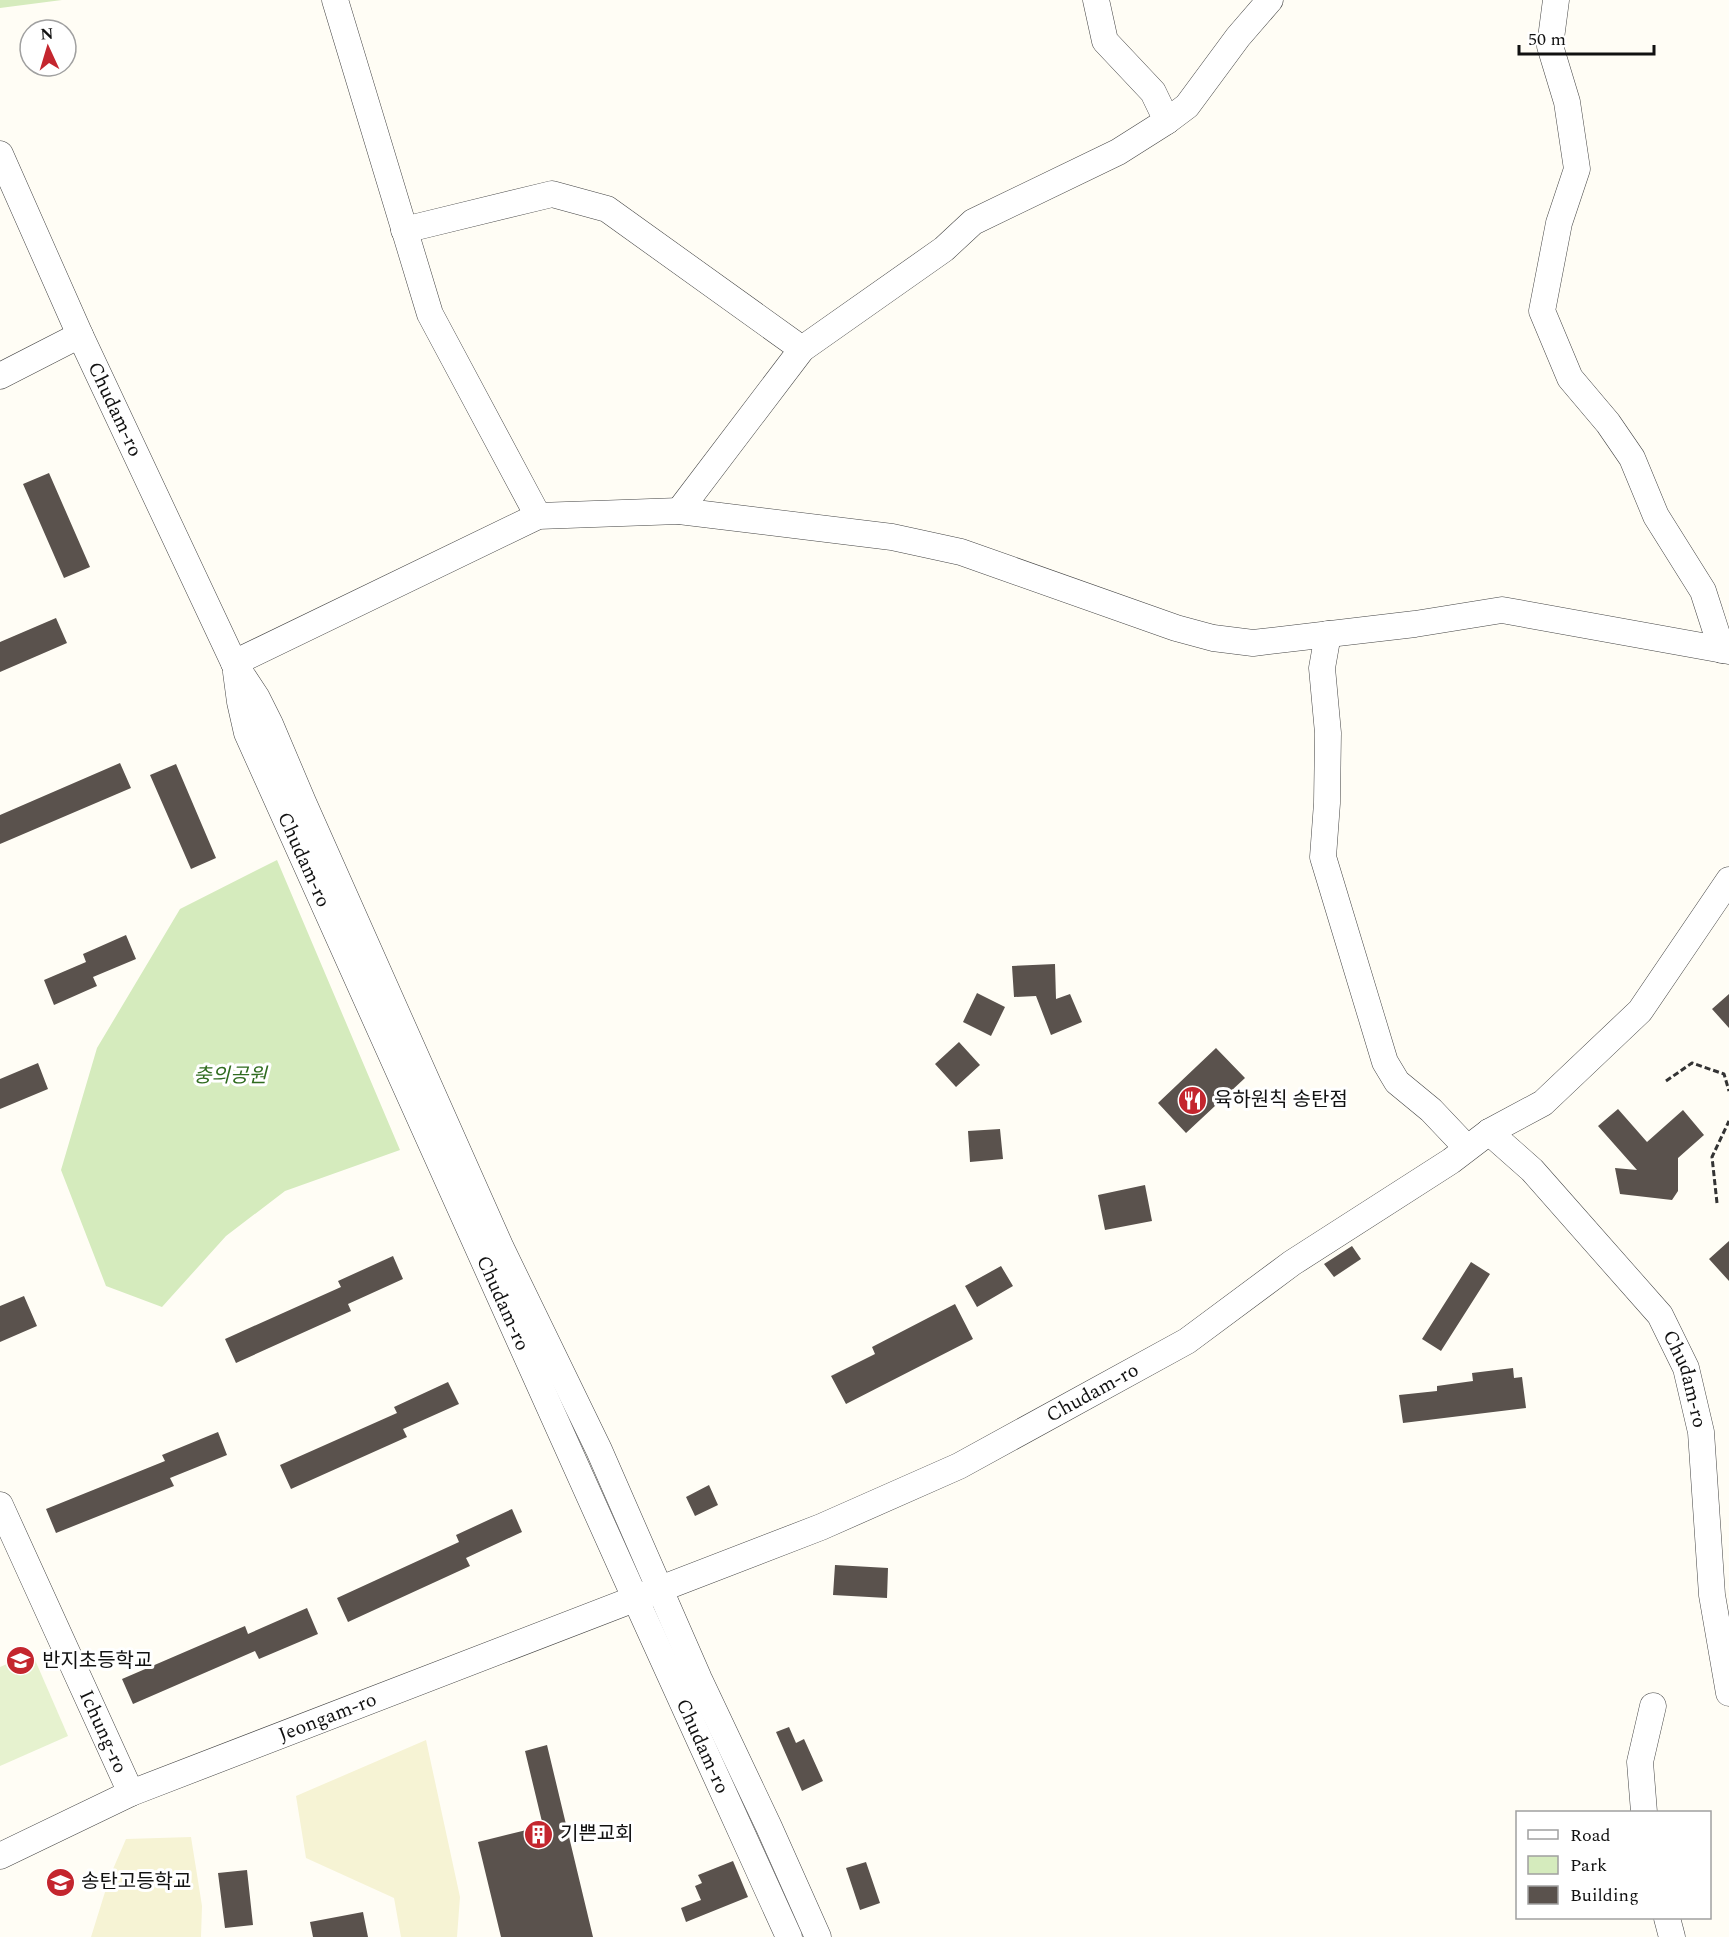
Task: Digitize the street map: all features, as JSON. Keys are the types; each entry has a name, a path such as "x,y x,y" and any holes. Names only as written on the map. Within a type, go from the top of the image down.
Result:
{"street":[{"path":"335,0 430,314 538,516"},
{"path":"1096,0 1104,40 1153,92 1167,121"},
{"path":"679,511 802,349 944,249 973,222 1118,152 1167,121 1187,106 1238,37 1263,11 1270,0"},
{"path":"1557,0 1550,46 1567,102 1577,169 1559,223 1542,311 1570,378 1608,423 1632,458 1656,516 1703,591 1726,650"},
{"name":"Chudam-ro","path":"0,154 81,335 234,663 257,698 270,724 501,1248 599,1450 699,1679 818,1937"},
{"path":"404,230 552,194 607,209 802,349"},
{"path":"0,376 81,335"},
{"path":"234,663 538,516 679,511 892,537 961,552 1176,628 1213,638 1253,644 1415,624 1502,610 1726,650"},
{"path":"1328,634 1322,668 1328,733 1328,803 1323,857 1385,1062 1398,1082 1431,1110 1467,1148"},
{"name":"Chudam-ro","path":"234,663 247,734 789,1937"},
{"name":"Chudam-ro","path":"660,1591 821,1527 959,1466 1187,1341 1292,1263 1451,1161 1489,1132 1543,1103 1640,1011 1729,880"},
{"name":"Chudam-ro","path":"1489,1132 1532,1170 1660,1315 1686,1368 1701,1432 1712,1595 1729,1693"},
{"name":"Ichung-ro","path":"0,1505 131,1793"},
{"name":"Jeongam-ro","path":"0,1856 131,1793 660,1591"},
{"path":"1644,1811 1640,1762 1653,1706"},
{"path":"1668,1919 1672,1937"}],"path":[{"path":"1666,1081 1692,1063 1724,1074 1729,1091"},
{"path":"1717,1203 1712,1157 1729,1121"}],"shaded area":[{"path":"426,1740 460,1897 457,1937 401,1937 394,1898 306,1858 296,1796"},
{"path":"191,1837 202,1906 201,1937 91,1937 110,1876 126,1839"}],"green space":[{"path":"0,0 62,0 0,8"},
{"name":"충의공원","path":"277,860 400,1150 285,1191 226,1236 162,1307 106,1286 61,1170 97,1048 180,909"},
{"path":"32,1653 68,1736 0,1766 0,1667"}],"building":[{"path":"49,473 90,567 64,578 23,484"},
{"path":"56,618 67,643 0,672 0,642"},
{"path":"120,763 131,788 0,844 0,815"},
{"path":"176,764 216,858 191,869 150,775"},
{"path":"126,935 136,959 93,977 97,986 54,1005 44,980 86,962 83,954"},
{"path":"1055,964 1056,999 1070,994 1082,1022 1051,1035 1036,996 1014,997 1012,966"},
{"path":"977,993 1005,1007 991,1036 963,1022"},
{"path":"1729,994 1729,1028 1712,1009"},
{"path":"959,1042 980,1065 956,1087 935,1064"},
{"path":"1216,1048 1245,1078 1186,1133 1158,1103"},
{"path":"38,1063 48,1089 0,1109 0,1079"},
{"path":"1618,1109 1647,1142 1683,1110 1704,1135 1678,1158 1678,1191 1672,1200 1620,1194 1615,1168 1637,1170 1598,1126"},
{"path":"1000,1129 1003,1159 970,1162 968,1131"},
{"path":"1145,1185 1152,1221 1105,1230 1098,1195"},
{"path":"1729,1241 1729,1281 1709,1259"},
{"path":"1352,1246 1361,1259 1334,1277 1324,1264"},
{"path":"393,1256 403,1279 348,1304 351,1311 236,1363 225,1339 341,1287 338,1281"},
{"path":"1471,1262 1490,1274 1441,1351 1422,1339"},
{"path":"1001,1266 1013,1286 977,1307 965,1286"},
{"path":"24,1296 37,1326 0,1342 0,1306"},
{"path":"955,1304 973,1339 846,1404 831,1376 875,1354 872,1347"},
{"path":"1513,1368 1514,1378 1522,1377 1526,1408 1403,1423 1399,1395 1437,1391 1437,1386 1473,1381 1472,1373"},
{"path":"448,1382 459,1404 403,1429 407,1437 291,1489 280,1465 397,1413 394,1407"},
{"path":"218,1432 227,1455 170,1478 174,1486 56,1533 46,1509 165,1461 162,1455"},
{"path":"709,1485 718,1505 695,1516 686,1497"},
{"path":"512,1509 522,1532 466,1558 470,1566 348,1622 337,1598 459,1542 456,1535"},
{"path":"835,1565 888,1568 887,1598 833,1595"},
{"path":"307,1608 318,1634 259,1659 255,1651 133,1704 122,1679 245,1626 248,1634"},
{"path":"789,1727 796,1743 804,1739 823,1781 802,1791 776,1732"},
{"name":"기쁜교회","path":"547,1745 593,1937 501,1937 478,1842 543,1826 525,1751"},
{"path":"733,1861 748,1897 686,1922 681,1908 701,1900 695,1886 702,1883 698,1875"},
{"path":"866,1862 880,1903 860,1910 846,1868"},
{"path":"247,1870 253,1925 225,1928 218,1873"},
{"path":"363,1912 368,1937 313,1937 310,1922"}],"place":[{"name":"육하원칙 송탄점","path":"1193,1100"},
{"name":"반지초등학교","path":"21,1661"},
{"name":"기쁜교회","path":"539,1834"},
{"name":"송탄고등학교","path":"60,1882"}]}
